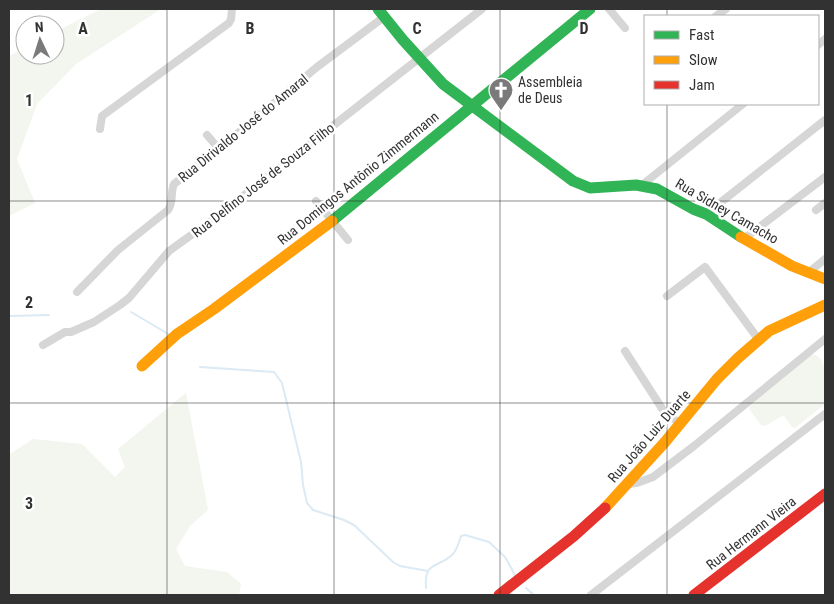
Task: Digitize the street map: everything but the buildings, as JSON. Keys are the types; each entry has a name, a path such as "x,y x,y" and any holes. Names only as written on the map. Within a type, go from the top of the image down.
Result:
{"street":[{"path":"100,130 102,116 229,23 232,9"},
{"name":"Rua Delfino José de Souza Filho","path":"43,346 65,332 71,332 94,322 120,305 129,298 169,251 219,215 482,9"},
{"name":"Rua Domingos Antônio Zimmermann","path":"142,366 177,334 214,309 332,221 590,9"},
{"path":"609,9 625,28"},
{"name":"Rua Sidney Camacho","path":"381,13 419,59 443,84 579,185 590,188 642,185 657,189 692,210 706,214 728,230 792,266 825,279"},
{"name":"Rua Dirivaldo José do Amaral","path":"77,292 118,250 168,210 172,204 174,184 219,149 381,13"},
{"path":"642,185 743,105"},
{"path":"706,214 825,120"},
{"path":"207,135 219,149"},
{"path":"745,238 825,176"},
{"path":"316,201 348,240"},
{"path":"816,210 825,203"},
{"path":"808,273 825,259"},
{"path":"667,296 705,267 759,340"},
{"name":"Rua João Luiz Duarte","path":"499,595 583,528 628,484 721,374 759,340 778,326 825,305"},
{"path":"628,484 653,477 825,339"},
{"path":"625,351 662,410 680,424"},
{"path":"590,595 825,414"},
{"name":"Rua Hermann Vieira","path":"694,595 825,494"}],"shaded area":[{"path":"101,9 161,9 76,64 37,104 17,159 35,203 9,216 9,56 15,53 15,65 65,65 65,27"},
{"path":"812,354 822,362 826,375 825,404 795,428 782,416 765,426 761,425 749,409 750,404"},
{"path":"186,393 208,510 190,526 176,549 185,566 227,572 241,584 239,595 9,595 9,453 33,439 82,444 115,477 125,467 118,449"}],"waterway":[{"path":"131,312 170,335"},
{"path":"9,316 49,315"},
{"path":"200,367 274,372 282,383 301,462 307,503 313,510 354,525 393,562 400,566 428,571"},
{"path":"426,588 427,573 433,566 453,554 461,536 465,535 489,542 505,557 515,575"},
{"path":"526,588 534,595"}],"traffic: fast":[{"path":"378,9 443,84 573,181 590,188 636,185 657,189 706,214 741,237"},
{"path":"332,221 590,9"}],"traffic: slow":[{"path":"142,366 177,334 214,309 332,221"},
{"path":"741,237 792,266 825,279"},
{"path":"605,508 665,442 717,379 738,358 769,331 825,305"}],"traffic: jam":[{"path":"694,595 825,494"},
{"path":"499,595 574,536 605,508"}],"place":[{"name":"Assembleia de Deus","path":"501,111"}]}
